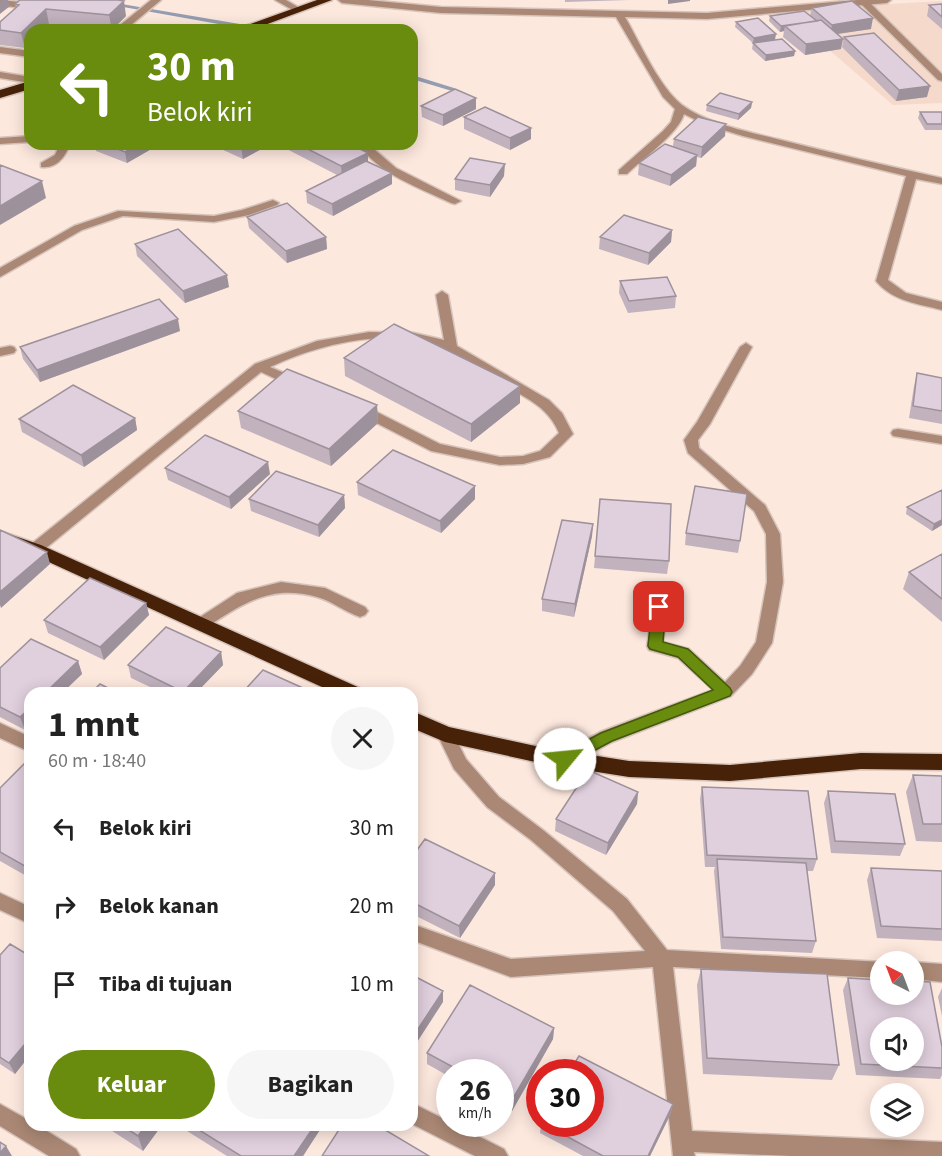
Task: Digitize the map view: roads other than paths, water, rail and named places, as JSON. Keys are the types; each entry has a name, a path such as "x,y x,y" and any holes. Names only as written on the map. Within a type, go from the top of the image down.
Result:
{"highway":[{"path":"258,24 327,0"},
{"path":"0,94 24,87"},
{"path":"0,537 35,549 340,687"},
{"path":"418,722 445,734 565,759 629,769 730,773 861,761 942,762"}],"street":[{"path":"0,2 20,5 36,0"},
{"path":"127,24 157,0"},
{"path":"279,0 294,12"},
{"path":"342,0 441,10 620,16 707,16 887,0"},
{"path":"864,2 941,78"},
{"path":"620,16 668,97 680,108 708,122 747,134 942,180"},
{"path":"0,50 24,53"},
{"path":"0,75 24,79"},
{"path":"623,172 676,123 680,108"},
{"path":"0,141 24,139"},
{"path":"45,165 60,157 63,150"},
{"path":"368,150 372,156 398,173 455,201"},
{"path":"912,174 882,281 899,294 942,306"},
{"path":"0,273 78,228 122,213 214,219 245,213 273,203"},
{"path":"442,295 452,347"},
{"path":"35,549 260,367 282,355 346,338 394,336 420,338 452,347 543,402 560,416 566,434 545,454 524,460 500,461 436,448 348,404"},
{"path":"565,759 606,737 725,692 746,670 764,643 776,582 773,534 760,508 693,450 691,440 703,424 746,347"},
{"path":"260,367 311,390"},
{"path":"898,433 942,440"},
{"path":"202,623 242,597 281,587 320,592 360,612"},
{"path":"659,607 655,646 683,653 725,692"},
{"path":"0,730 24,742"},
{"path":"445,734 460,764 493,802 537,835 620,905 662,958 683,1148 942,1152"},
{"path":"0,901 24,913"},
{"path":"418,934 511,968 662,958 870,968"},
{"path":"924,972 942,973"},
{"path":"0,1114 24,1129"},
{"path":"418,1116 497,1156"},
{"path":"28,1131 69,1156"}],"waterway":[{"path":"87,0 228,24"},
{"path":"418,79 452,89"}]}
